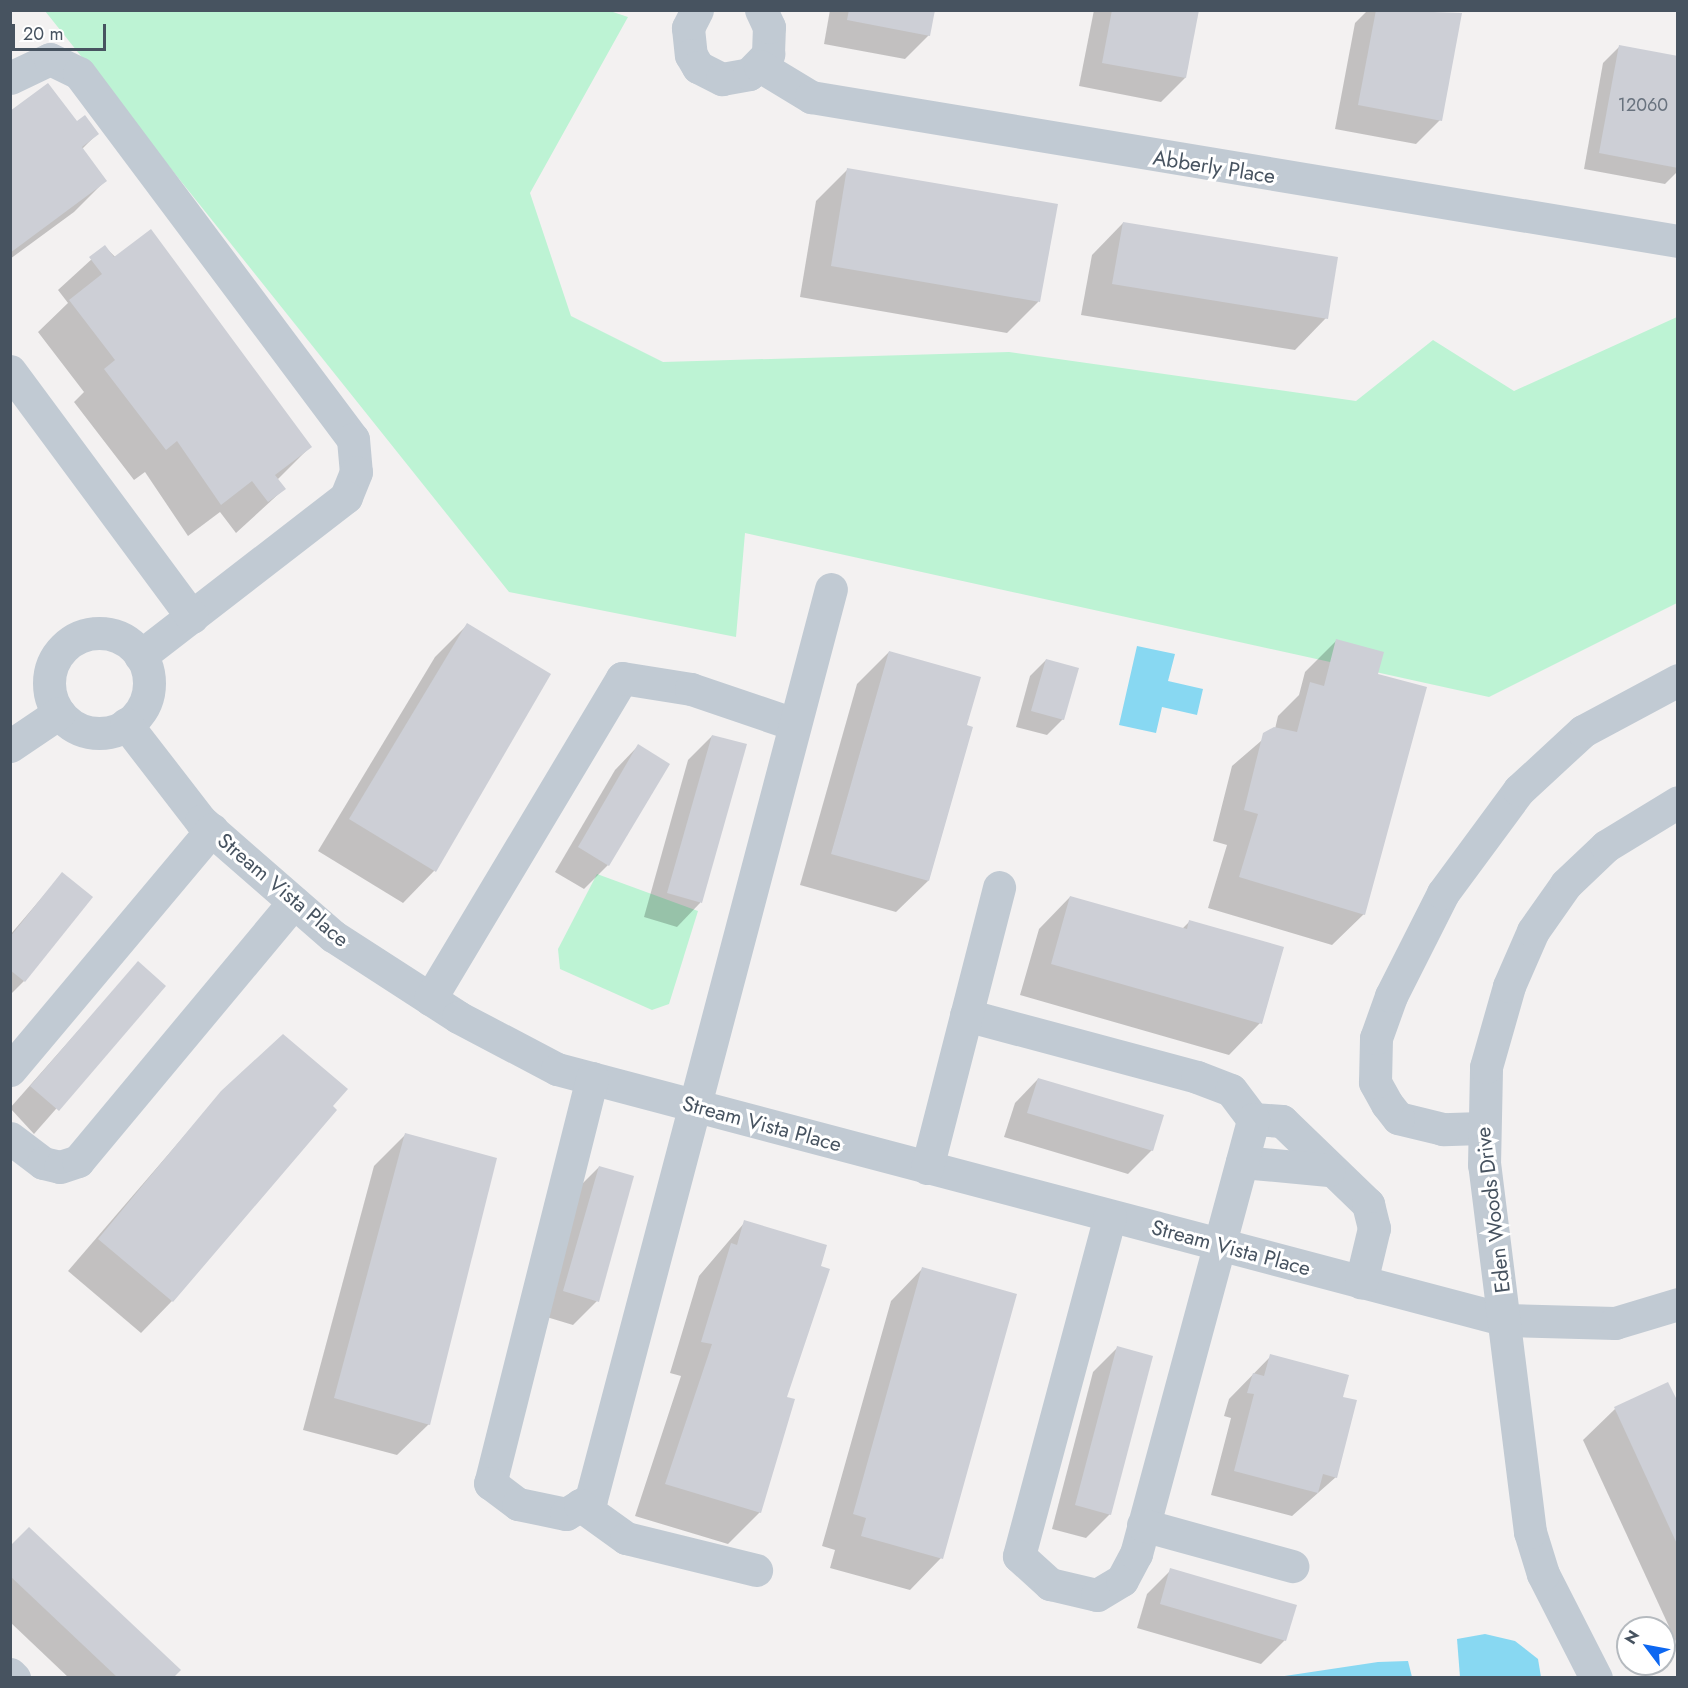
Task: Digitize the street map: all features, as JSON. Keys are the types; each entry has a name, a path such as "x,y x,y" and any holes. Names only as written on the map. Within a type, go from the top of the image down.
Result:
{"street":[{"path":"697,10 687,42 698,66 722,79 749,74 759,66 771,40 761,10"},
{"path":"10,78 50,59 79,73 353,439 356,472 346,497 140,656"},
{"name":"Abberly Place","path":"759,66 811,98 1677,241"},
{"path":"10,370 192,617"},
{"path":"592,1078 490,1483 518,1504 566,1514 591,1499 831,589"},
{"path":"84,635 116,636 140,656 148,691 126,724 112,731 83,730 59,713 49,683 58,653 70,642 84,635"},
{"path":"430,999 622,678 691,689 794,724"},
{"path":"1481,1128 1443,1129 1409,1121 1398,1118 1386,1104 1375,1082 1376,1038 1391,996 1443,893 1519,790 1582,731 1677,680"},
{"path":"10,746 59,713"},
{"name":"Stream Vista Place","path":"126,724 212,829 333,936 430,999 557,1069 1506,1320 1615,1323 1677,1304"},
{"name":"Eden Woods Drive","path":"1596,1677 1543,1574 1530,1532 1481,1128 1486,1067 1509,986 1533,931 1566,884 1606,846 1677,802"},
{"path":"10,1070 212,829"},
{"path":"927,1168 999,887"},
{"path":"10,1138 43,1163 60,1167 78,1161 294,902"},
{"path":"966,1015 1197,1077 1231,1090 1252,1119 1221,1245 1143,1525 1122,1580 1097,1595 1050,1584 1019,1556 1110,1216"},
{"path":"1252,1119 1282,1121 1329,1170 1368,1204 1374,1228 1361,1282"},
{"path":"1242,1162 1329,1170"},
{"path":"580,1505 626,1538 756,1570"},
{"path":"1143,1525 1292,1566"},
{"path":"10,1674 14,1677"}],"green space":[{"path":"607,10 628,17 530,193 571,316 663,362 1009,352 1356,401 1433,340 1514,391 1677,317 1677,603 1489,697 745,533 736,637 509,592 45,11"},
{"path":"597,874 698,911 669,1004 652,1010 560,969 558,949"}],"water":[{"path":"1137,646 1175,654 1168,681 1203,689 1197,715 1162,707 1156,733 1119,725"},
{"path":"1485,1634 1515,1641 1538,1659 1541,1677 1460,1677 1457,1639"},
{"path":"1408,1661 1412,1677 1278,1677 1378,1662"}],"building":[{"path":"849,10 935,10 930,36 847,20"},
{"path":"1112,10 1199,10 1186,78 1102,63"},
{"path":"1376,10 1462,13 1442,121 1358,105"},
{"path":"1619,45 1678,56 1678,168 1599,153"},
{"path":"48,83 77,121 85,115 99,134 82,147 107,181 10,253 10,111"},
{"path":"847,168 1058,204 1040,302 831,266"},
{"path":"1123,222 1338,257 1328,319 1112,284"},
{"path":"151,229 312,447 275,475 286,489 268,502 252,481 221,505 177,441 166,450 104,369 115,360 69,300 102,274 89,257 105,245 114,257"},
{"path":"467,623 551,674 436,872 349,819"},
{"path":"1336,639 1384,652 1378,674 1427,687 1365,915 1239,877 1258,814 1244,810 1263,733 1274,727 1297,732 1310,682 1324,686"},
{"path":"889,651 981,677 967,725 973,727 929,881 831,854"},
{"path":"1046,659 1079,668 1064,720 1031,711"},
{"path":"712,735 747,744 702,903 667,893"},
{"path":"638,744 670,764 609,866 578,847"},
{"path":"62,872 93,897 25,982 10,970 10,937"},
{"path":"1070,896 1187,929 1189,920 1284,947 1262,1024 1051,964"},
{"path":"138,961 166,986 59,1111 30,1086"},
{"path":"283,1034 348,1089 333,1106 337,1110 173,1302 98,1239 221,1091"},
{"path":"1038,1078 1164,1115 1153,1151 1027,1113"},
{"path":"405,1133 497,1158 430,1425 334,1398"},
{"path":"599,1166 634,1176 599,1302 563,1291"},
{"path":"744,1220 827,1245 821,1266 830,1269 787,1397 795,1399 761,1513 665,1484 712,1344 701,1342 731,1243 737,1245"},
{"path":"922,1267 1017,1294 943,1559 861,1536 866,1518 853,1514"},
{"path":"1117,1346 1153,1356 1111,1515 1075,1505"},
{"path":"1270,1354 1349,1375 1343,1397 1357,1400 1337,1478 1323,1474 1318,1493 1234,1471 1254,1394 1247,1393 1253,1373 1264,1376"},
{"path":"1668,1382 1678,1402 1678,1546 1614,1407"},
{"path":"29,1527 181,1670 173,1678 118,1678 10,1576 10,1546"},
{"path":"1170,1568 1297,1605 1286,1641 1160,1604"}]}
